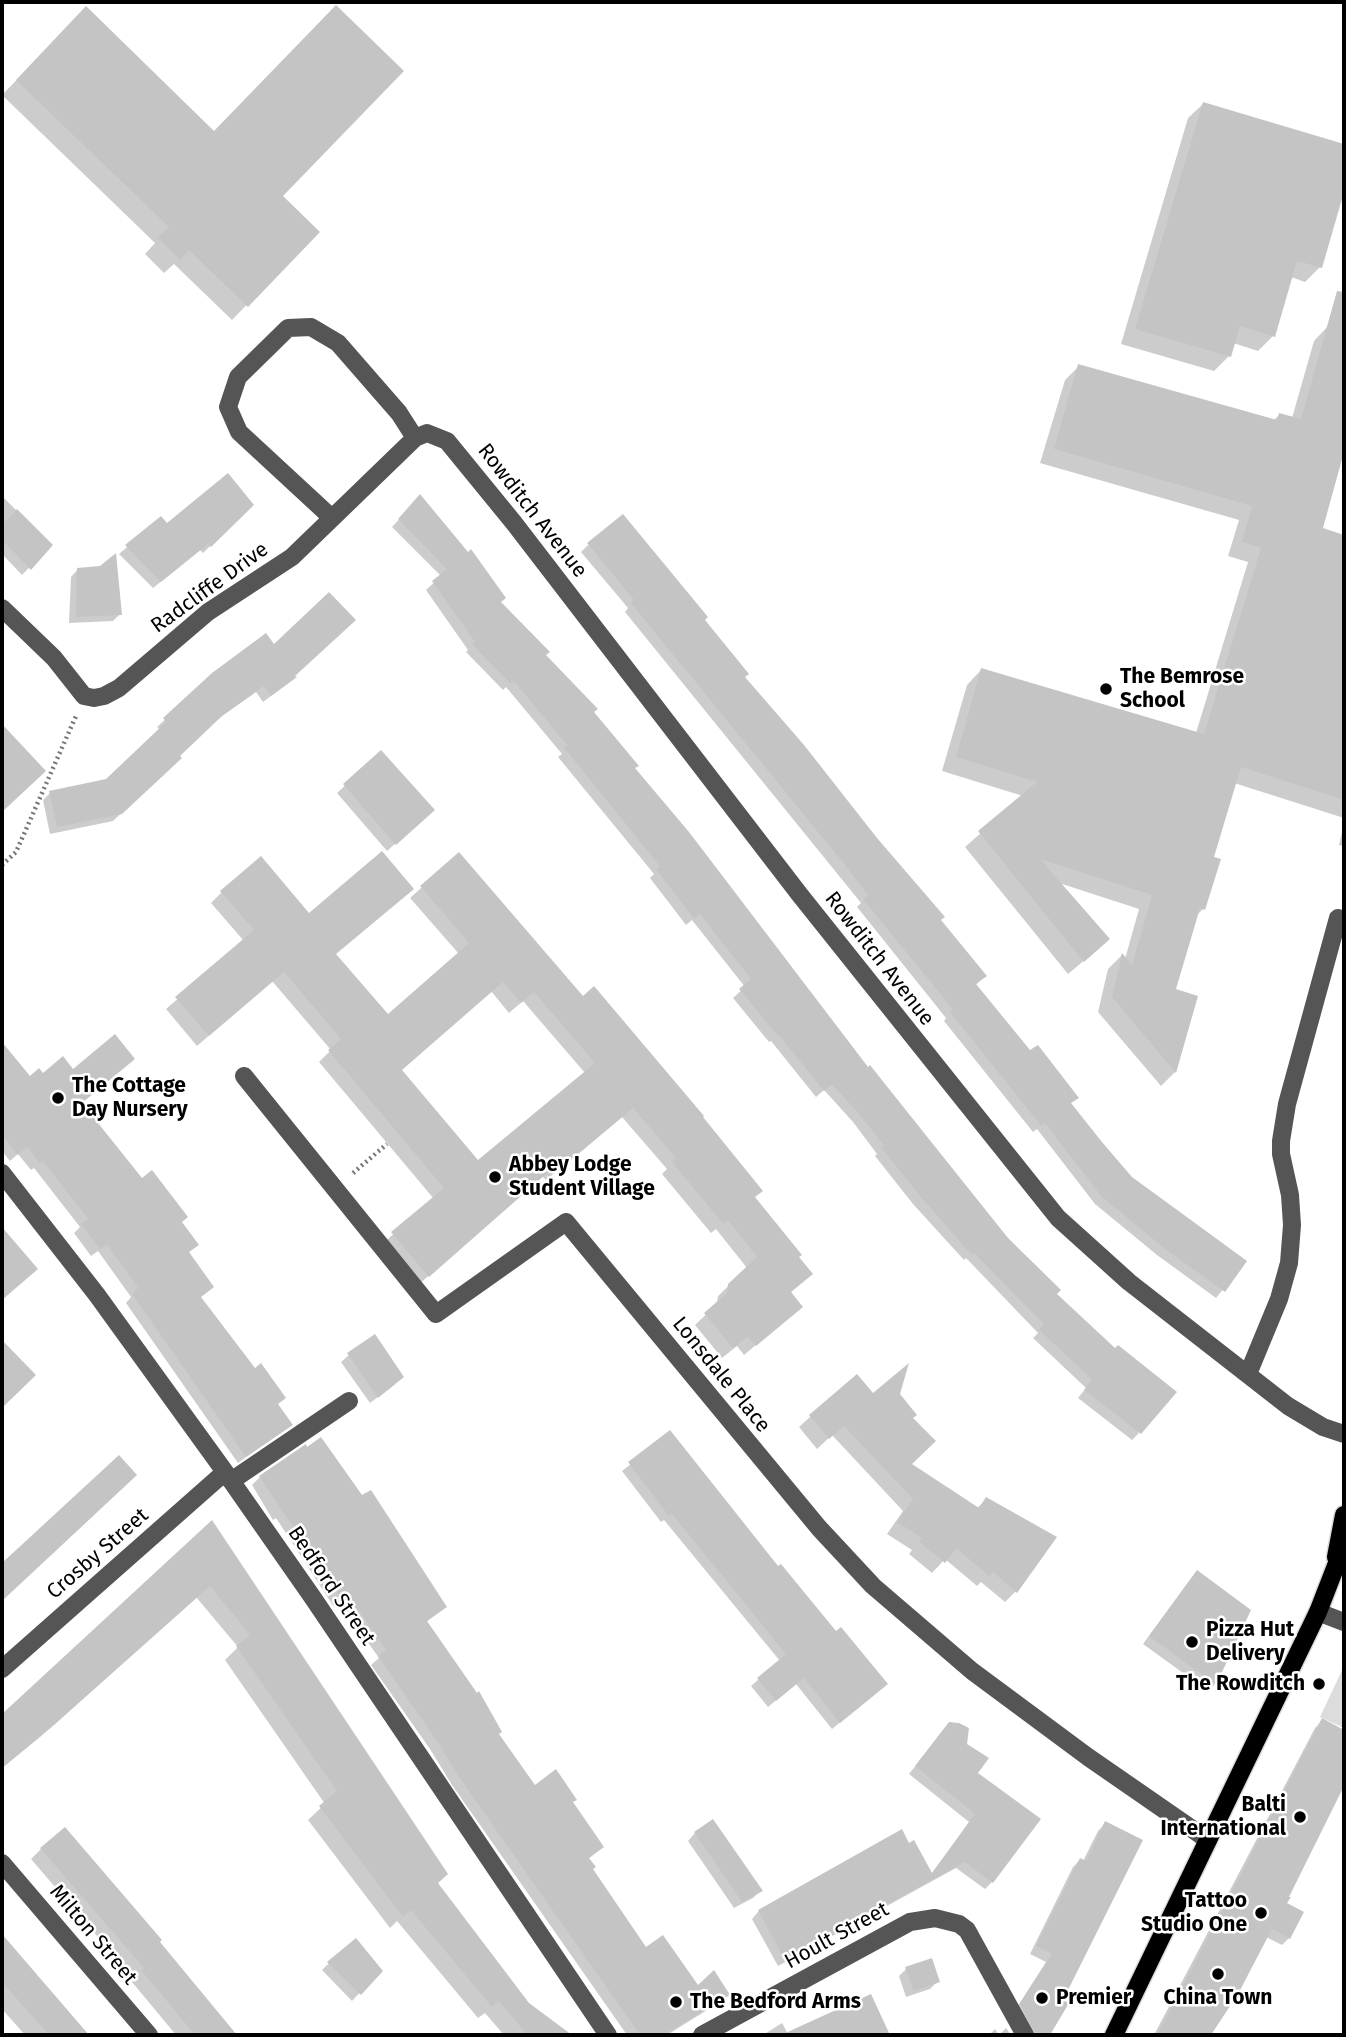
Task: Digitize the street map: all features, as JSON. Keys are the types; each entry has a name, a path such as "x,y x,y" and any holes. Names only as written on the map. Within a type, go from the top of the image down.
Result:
{"main road":[{"path":"1332,1578 1344,1515"},
{"path":"1114,2035 1318,1612 1344,1545"}],"street":[{"path":"332,518 239,432 228,407 238,377 288,328 311,327 338,343 399,413 415,438"},
{"name":"Rowditch Avenue","path":"415,438 428,433 447,441 1038,1196 1083,1242 1248,1374 1304,1417 1344,1434"},
{"name":"Radcliffe Drive","path":"84,696 104,696 119,688 208,612 292,557 415,438"},
{"path":"2,608 54,658 84,696"},
{"path":"1248,1374 1279,1299 1289,1263 1292,1225 1281,1141 1287,1104 1338,918"},
{"name":"Lonsdale Place","path":"244,1076 436,1314 566,1222 810,1518 873,1586 972,1671 1208,1840"},
{"name":"Bedford Street","path":"2,1173 97,1295 228,1476 608,2035"},
{"name":"Crosby Street","path":"2,1669 228,1476 349,1401"},
{"path":"1318,1612 1344,1622"},
{"name":"Milton Street","path":"2,1863 149,2035"},
{"name":"Hoult Street","path":"702,2035 910,1922 935,1919 959,1924 967,1930 1025,2035"}],"path":[{"path":"2,865 16,852 84,696"},
{"path":"334,1189 387,1144"}],"shaded area":[{"path":"1344,1666 1344,1728 1320,1717"}],"building":[{"path":"336,5 404,71 283,196 320,232 248,307 189,250 180,260 158,238 169,227 16,80 86,6 214,131"},
{"path":"1203,102 1344,144 1344,192 1322,268 1297,261 1275,337 1240,326 1231,357 1135,329"},
{"path":"1337,291 1344,292 1344,452 1323,528 1344,535 1344,800 1241,767 1214,857 1221,859 1205,910 1200,908 1176,989 1198,996 1176,1073 1112,997 1122,953 1132,965 1152,895 1040,859 1110,939 1084,962 978,831 1037,782 956,757 981,668 1204,734 1261,548 1242,542 1252,506 1054,449 1078,364 1277,420 1279,413 1301,419"},
{"path":"228,473 254,505 211,547 208,544 161,582 125,545 161,516 167,523"},
{"path":"420,494 468,552 471,549 506,598 501,602 550,652 546,655 598,709 594,712 639,766 635,768 689,832 868,1067 870,1065 1008,1238 1061,1290 1057,1294 1115,1348 1118,1345 1177,1392 1141,1434 1084,1390 1092,1379 1039,1330 1044,1324 974,1253 972,1255 920,1196 881,1147 884,1146 860,1115 832,1084 824,1091 739,989 751,979 700,914 694,919 656,869 660,866 564,748 568,746 514,681 511,684 472,644 475,642 432,581 447,569 398,519"},
{"path":"17,509 53,545 31,570 2,540 2,525"},
{"path":"623,514 708,617 705,620 749,674 745,677 945,917 941,920 987,976 976,984 1030,1050 1038,1045 1079,1098 1071,1103 1101,1141 1132,1177 1247,1261 1225,1292 1164,1248 1102,1197 1045,1123 1041,1126 950,1012 953,1010 863,899 868,895 845,865 631,603 634,600 587,543"},
{"path":"116,553 122,615 76,617 77,568 100,566"},
{"path":"329,592 356,620 295,676 297,677 271,696 264,686 222,716 122,814 57,827 49,791 106,779 166,722 163,718 212,673 266,633 274,644"},
{"path":"2,724 46,771 2,812"},
{"path":"381,750 435,810 396,845 343,784"},
{"path":"382,851 414,889 336,954 388,1014 469,943 420,886 459,852 583,996 594,986 704,1116 763,1191 755,1197 802,1255 799,1257 813,1274 791,1292 803,1307 756,1346 748,1337 733,1348 704,1313 727,1293 728,1284 757,1257 728,1220 723,1224 672,1162 676,1158 633,1108 558,1171 554,1167 429,1277 391,1232 444,1188 328,1050 341,1039 284,972 209,1036 175,997 254,930 220,891 261,856 309,913","holes":["503,982 521,1003 534,992 595,1063 478,1160 402,1070"]},
{"path":"115,1034 135,1059 82,1103 142,1178 152,1170 188,1217 182,1222 199,1245 189,1252 214,1287 201,1297 255,1368 261,1363 286,1398 278,1404 293,1425 246,1457 132,1294 138,1288 107,1244 100,1249 81,1224 88,1219 43,1161 40,1163 27,1147 18,1155 2,1135 2,1042 30,1076 39,1068 43,1073 63,1056 73,1069"},
{"path":"2,1227 38,1269 2,1300"},
{"path":"375,1334 404,1377 378,1398 347,1353"},
{"path":"2,1340 36,1375 2,1408"},
{"path":"909,1363 900,1394 917,1415 913,1418 936,1441 912,1464 979,1508 986,1497 1057,1537 1017,1593 993,1572 989,1576 956,1548 945,1563 919,1542 922,1538 897,1522 913,1499 844,1426 829,1439 809,1415 857,1374 873,1393"},
{"path":"670,1430 778,1566 781,1564 836,1631 841,1627 888,1684 840,1723 804,1678 776,1701 757,1678 786,1654 672,1514 669,1516 628,1462"},
{"path":"321,1437 362,1495 371,1490 447,1607 427,1621 477,1693 479,1691 502,1732 499,1734 535,1785 556,1769 577,1800 573,1802 604,1847 589,1858 596,1867 593,1869 646,1947 663,1935 698,1985 714,1970 730,1995 664,2035 640,2035 459,1777 378,1656 386,1650 349,1596 342,1600 259,1476"},
{"path":"119,1455 137,1475 2,1601 2,1563"},
{"path":"212,1520 448,1874 438,1883 529,2003 572,2035 527,2035 499,2001 492,2007 411,1910 403,1917 319,1806 337,1791 236,1646 250,1635 210,1586 2,1768 2,1714"},
{"path":"1197,1570 1251,1610 1216,1685 1149,1636"},
{"path":"1322,1718 1344,1730 1344,1786 1289,1897 1287,1903 1304,1912 1290,1939 1272,1929 1238,1994 1211,2035 1157,2035"},
{"path":"949,1722 969,1728 967,1744 989,1758 978,1773 1041,1819 993,1883 965,1862 785,1960 758,1910 902,1829 909,1843 914,1840 932,1873 975,1814 915,1766"},
{"path":"713,1819 763,1891 742,1902 694,1832"},
{"path":"1105,1821 1143,1840 1063,2000 1069,2003 1050,2035 1036,2035 1020,2003 1052,1954 1036,1946 1080,1858 1086,1861"},
{"path":"65,1827 162,1940 160,1942 237,2035 195,2035 141,1970 144,1968 40,1848"},
{"path":"2,1934 89,2035 49,2035 2,1982"},
{"path":"356,1938 383,1971 361,1995 327,1962"},
{"path":"932,1958 940,1982 914,1991 905,1967"},
{"path":"871,1994 890,2035 781,2035"}],"place":[{"name":"The Bemrose School","path":"1106,689"},
{"name":"The Cottage Day Nursery","path":"58,1098"},
{"name":"Abbey Lodge Student Village","path":"495,1177"},
{"name":"Pizza Hut Delivery","path":"1192,1642"},
{"name":"The Rowditch","path":"1319,1684"},
{"name":"Balti International","path":"1300,1817"},
{"name":"Tattoo Studio One","path":"1261,1913"},
{"name":"China Town","path":"1218,1974"},
{"name":"Premier","path":"1042,1998"},
{"name":"The Bedford Arms","path":"676,2002"}]}
